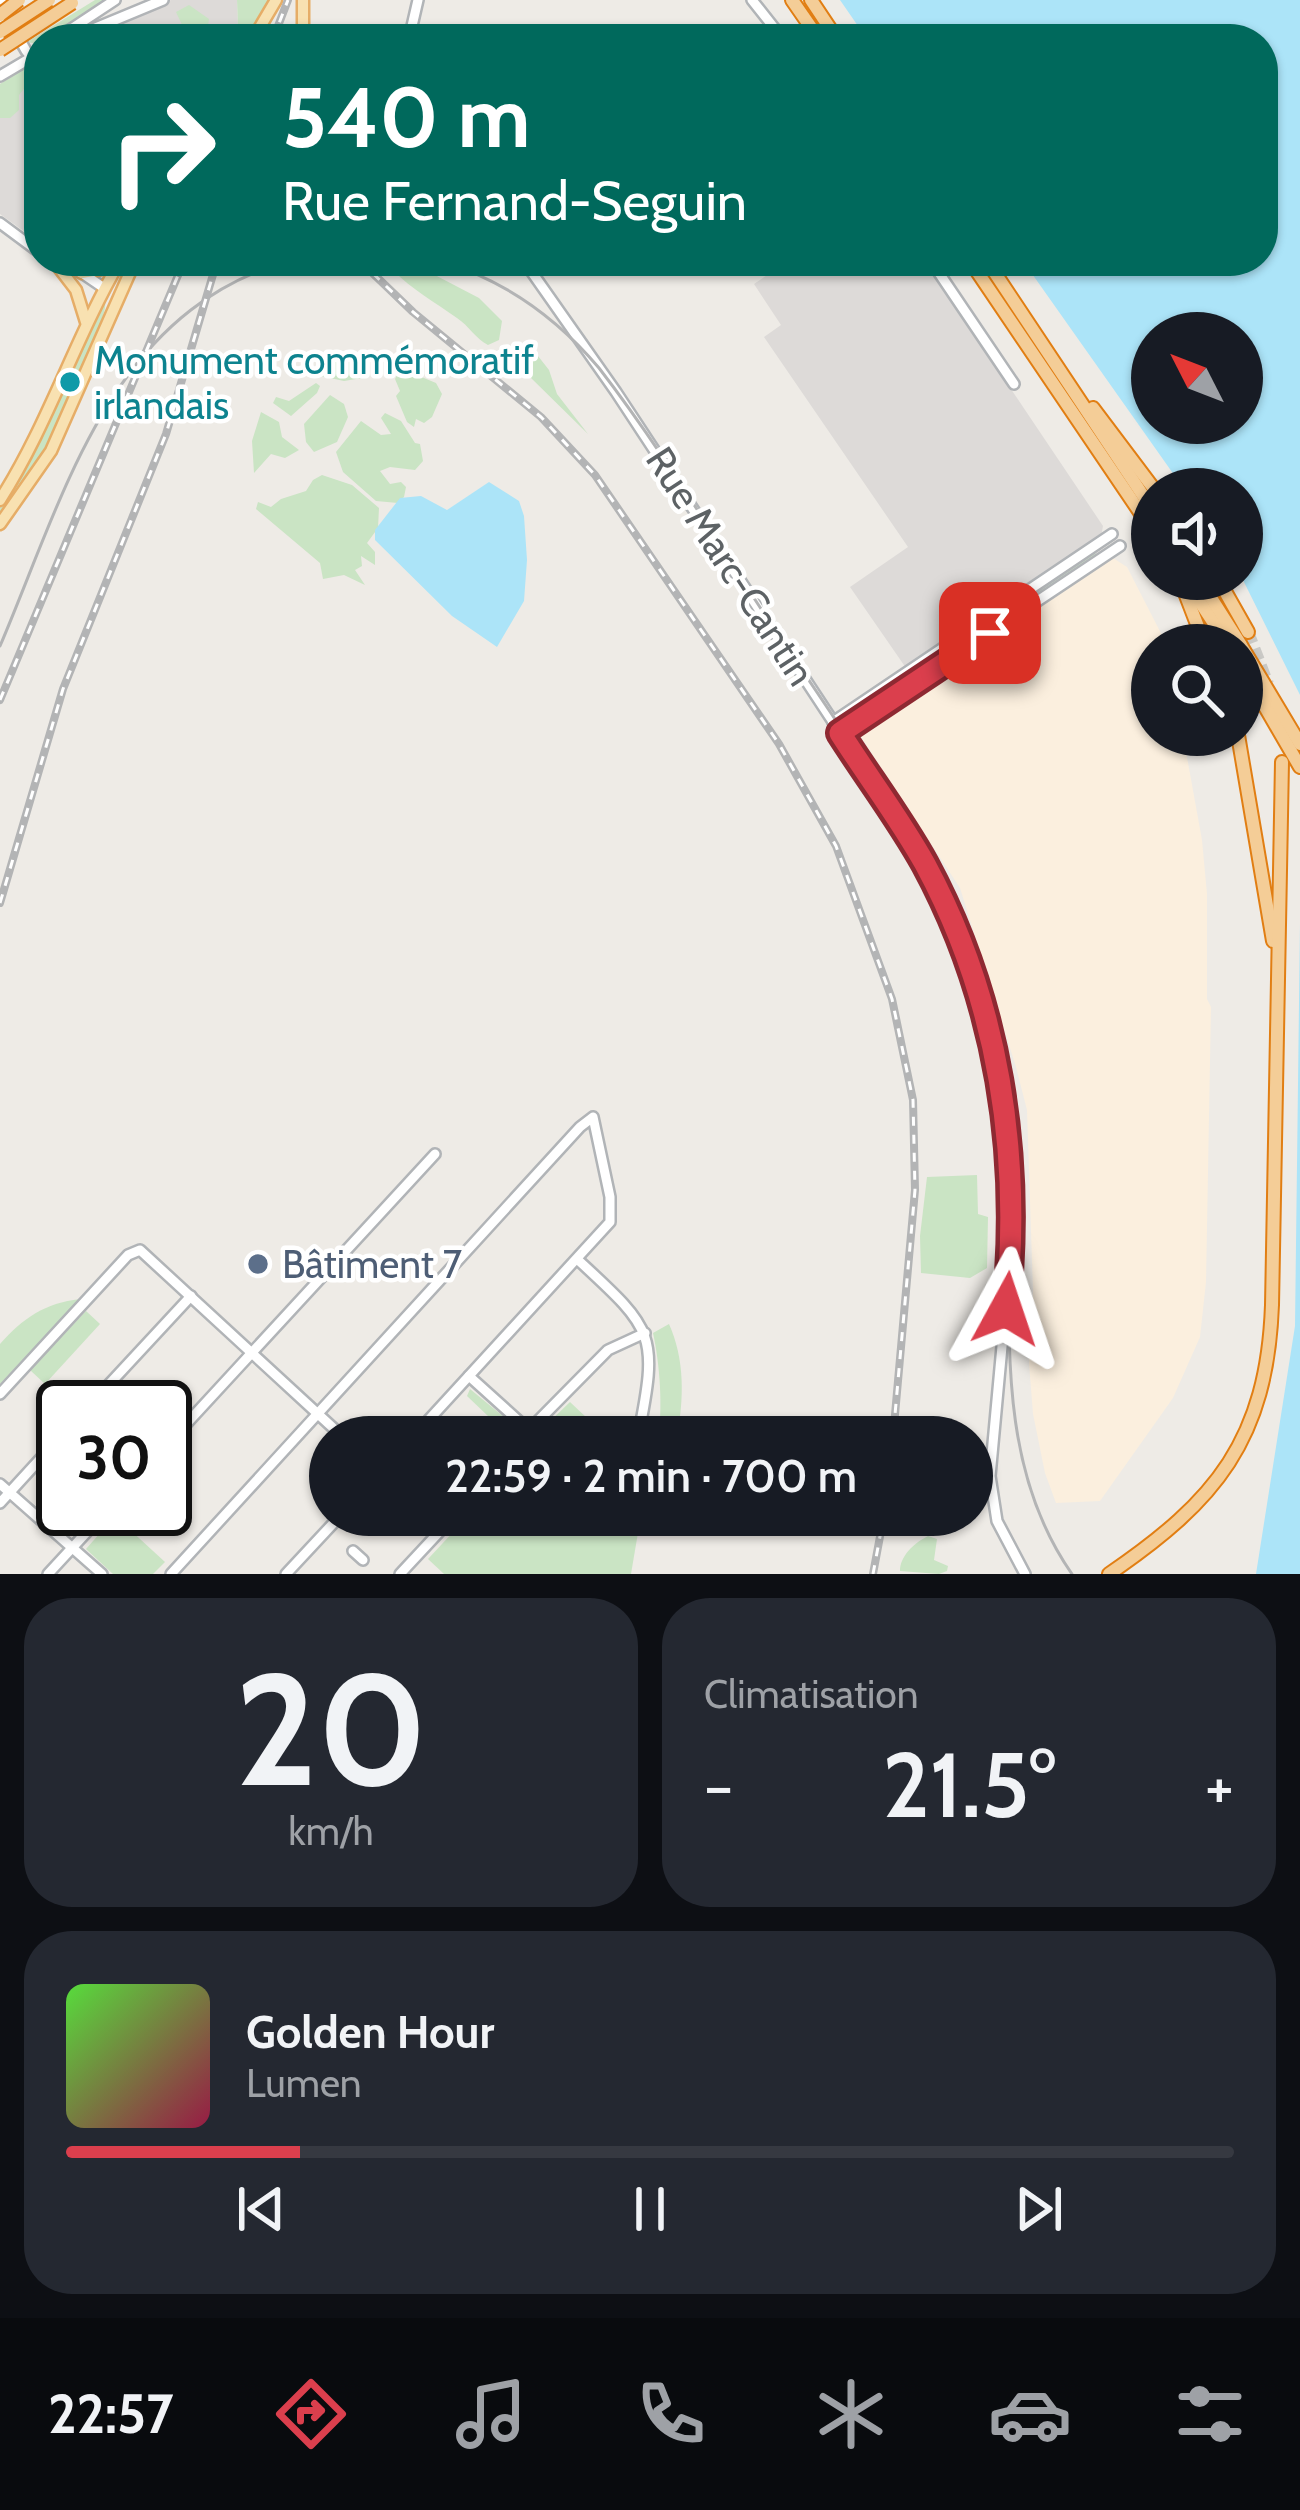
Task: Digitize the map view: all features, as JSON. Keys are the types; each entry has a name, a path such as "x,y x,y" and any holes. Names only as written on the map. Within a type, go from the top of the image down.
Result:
{"highway":[{"path":"0,32 50,0"},
{"path":"42,24 77,0"},
{"path":"798,3 821,24"},
{"path":"980,276 1131,499"},
{"path":"997,276 1131,477"},
{"path":"1061,371 1139,468"},
{"path":"1263,677 1300,745"},
{"path":"1263,703 1300,767"},
{"path":"1242,756 1279,973"},
{"path":"1109,1574 1166,1534 1203,1497 1241,1444 1260,1396 1272,1320 1282,762"}],"main road":[{"path":"66,276 86,322"},
{"path":"0,500 111,276"},
{"path":"0,524 51,452 131,276"},
{"path":"104,288 117,304"}],"street":[{"path":"79,24 116,0"},
{"path":"106,24 164,0"},
{"path":"752,0 771,24"},
{"path":"5,4 24,46"},
{"path":"0,53 1,75"},
{"path":"86,276 104,288"},
{"name":"Rue Marc-Cantin","path":"534,276 910,838 946,908 975,981 997,1062 1007,1124 1012,1210 990,1483 997,1521 1025,1574"},
{"path":"941,276 1014,384"},
{"path":"833,722 1112,534"},
{"path":"840,733 1120,546"},
{"path":"171,1574 593,1117 611,1216 605,1229 433,1416"},
{"path":"192,1418 435,1154"},
{"path":"0,1394 135,1250 145,1253 321,1416"},
{"path":"578,1259 632,1310 645,1333 651,1371 642,1416"},
{"path":"113,1380 191,1296"},
{"path":"470,1376 521,1424 533,1426 608,1350 645,1333"},
{"path":"0,1503 5,1488 36,1459"},
{"path":"5,1488 102,1574"},
{"path":"48,1574 83,1536"},
{"path":"286,1574 321,1536"},
{"path":"400,1574 435,1536"},
{"path":"352,1551 363,1560"}],"shaded area":[{"path":"171,0 237,0 238,24 114,24"},
{"path":"24,69 24,231 0,214 0,84"},
{"path":"766,276 935,276 1103,526 1101,537 906,668 850,587 908,547 764,337 781,325 754,284"},
{"path":"1113,558 1131,575 1131,600 1144,600 1156,624 1131,624 1131,756 1187,756 1202,840 1211,1007 1206,1282 1200,1337 1173,1398 1100,1501 1056,1503 1033,1414 1027,1110 1016,1067 960,888 858,732 860,724"}],"green space":[{"path":"95,0 108,0 70,24 56,24"},
{"path":"237,0 269,0 255,24 238,24"},
{"path":"189,5 209,19 208,24 182,24 176,12"},
{"path":"24,69 19,110 10,118 0,118 0,84"},
{"path":"437,276 479,298 502,321 499,340 483,342 400,277"},
{"path":"105,299 88,360 68,407 0,517 0,508"},
{"path":"527,342 549,370 557,394 588,434 529,376 519,353"},
{"path":"367,354 371,359 362,378 344,381 316,375 316,369 335,357"},
{"path":"407,371 436,383 442,394 432,417 424,423 416,419 414,427 396,396 400,391 395,379"},
{"path":"316,383 320,386 317,393 291,416 273,403 276,397 289,401"},
{"path":"330,395 344,404 348,417 337,442 314,452 306,442 304,424"},
{"path":"261,412 279,422 282,437 299,450 285,458 271,454 254,473 252,441"},
{"path":"385,413 401,421 420,444 423,461 415,470 390,467 380,471 390,484 401,482 406,487 398,503 376,501 343,472 336,452 361,421 381,435 391,434 381,418"},
{"path":"322,475 352,485 379,508 378,528 367,543 375,552 375,565 361,556 362,566 355,570 365,585 344,575 323,579 320,563 256,509 258,502 271,507 306,491"},
{"path":"1094,551 1097,556 973,639 969,635"},
{"path":"977,1175 978,1214 988,1217 987,1268 970,1278 921,1273 927,1177"},
{"path":"80,1299 0,1384 0,1344 45,1308"},
{"path":"86,1311 100,1324 49,1380 41,1380 30,1370"},
{"path":"669,1324 674,1338 682,1379 680,1416 660,1416 653,1333"},
{"path":"470,1389 503,1416 488,1416 467,1396"},
{"path":"570,1402 585,1416 556,1416"},
{"path":"97,1536 137,1536 165,1562 153,1574 113,1574 86,1549"},
{"path":"449,1536 637,1536 631,1574 444,1574 428,1559"},
{"path":"928,1536 937,1539 934,1560 948,1566 947,1571 900,1571 902,1560"}],"water":[{"path":"840,0 1300,0 1300,695 1253,600 1263,600 1263,468 1169,468 1152,444 1263,444 1263,312 1131,312 1131,414 1034,276 1278,276 1278,24 857,24"},
{"path":"489,482 519,501 527,560 524,601 497,647 452,616 375,540 375,530 400,498 421,496 447,510"},
{"path":"1300,923 1300,1574 1256,1574 1295,1326"}],"tunnel":[{"path":"1263,671 1268,684"}],"tram line":[{"path":"0,646 72,471 101,416 135,366 177,322 227,286 251,276"},
{"path":"479,276 528,302 599,368 869,772 931,877 957,933 996,1050 1006,1115 1009,1320 1021,1452 1040,1515 1072,1574"}],"railway":[{"path":"279,24 288,0"},
{"path":"0,700 178,276"},
{"path":"0,903 63,689 166,434 213,276"},
{"path":"376,276 541,417 595,475 779,744 836,846 892,999 913,1100 915,1190 895,1416"},
{"path":"873,1574 880,1536"}],"place":[{"name":"Monument commémoratif irlandais","path":"70,382"},
{"name":"Bâtiment 7","path":"258,1264"}],"route":[{"path":"990,633 840,733 928,870 958,934 983,1008 999,1074 1010,1161 1012,1235 1006,1309"}]}
